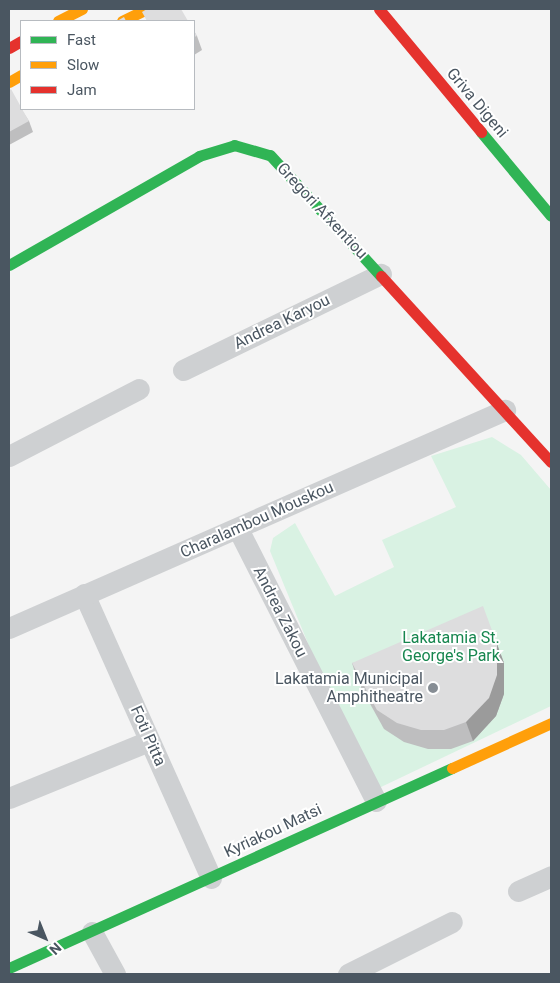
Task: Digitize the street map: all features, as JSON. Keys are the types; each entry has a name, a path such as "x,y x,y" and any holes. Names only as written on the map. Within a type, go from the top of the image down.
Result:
{"street":[{"path":"49,9 56,20"},
{"path":"59,20 82,9"},
{"path":"124,20 147,9"},
{"name":"Griva Digeni","path":"379,9 551,216"},
{"path":"9,48 20,42"},
{"path":"9,82 20,76"},
{"name":"Gregori Afxentiou","path":"9,265 199,156 234,146 270,155 382,274 551,462"},
{"name":"Andrea Karyou","path":"183,370 382,274"},
{"path":"9,456 138,389"},
{"name":"Charalambou Mouskou","path":"9,628 238,529 505,410"},
{"name":"Andrea Zakou","path":"238,529 376,801"},
{"name":"Foti Pitta","path":"84,594 211,878"},
{"name":"Kyriakou Matsi","path":"9,968 551,723"},
{"path":"9,798 150,741"},
{"path":"518,892 551,876"},
{"path":"348,974 452,922"},
{"path":"92,932 114,974"}],"green space":[{"name":"Lakatamia St. George's Park","path":"492,437 521,455 551,490 551,706 379,788 328,692 270,551 273,538 295,523 335,596 394,567 382,540 456,507 431,456"}],"building":[{"path":"147,9 181,9 187,20 146,20 142,12"},
{"path":"11,89 20,105 20,110 23,110 29,121 9,132 9,91"},
{"name":"Lakatamia Municipal Amphitheatre","path":"483,606 497,644 497,675 489,698 466,722 444,730 421,730 397,723 377,710 352,663"}],"traffic: fast":[{"path":"481,132 551,216"},
{"path":"9,265 199,156 234,145 270,155 381,276"},
{"path":"9,968 452,768"}],"traffic: slow":[{"path":"60,20 82,9"},
{"path":"124,20 147,9"},
{"path":"9,82 20,76"},
{"path":"452,768 551,723"}],"traffic: jam":[{"path":"379,9 481,132"},
{"path":"9,48 20,42"},
{"path":"381,276 551,462"}],"place":[{"name":"Lakatamia Municipal Amphitheatre","path":"433,688"}]}
